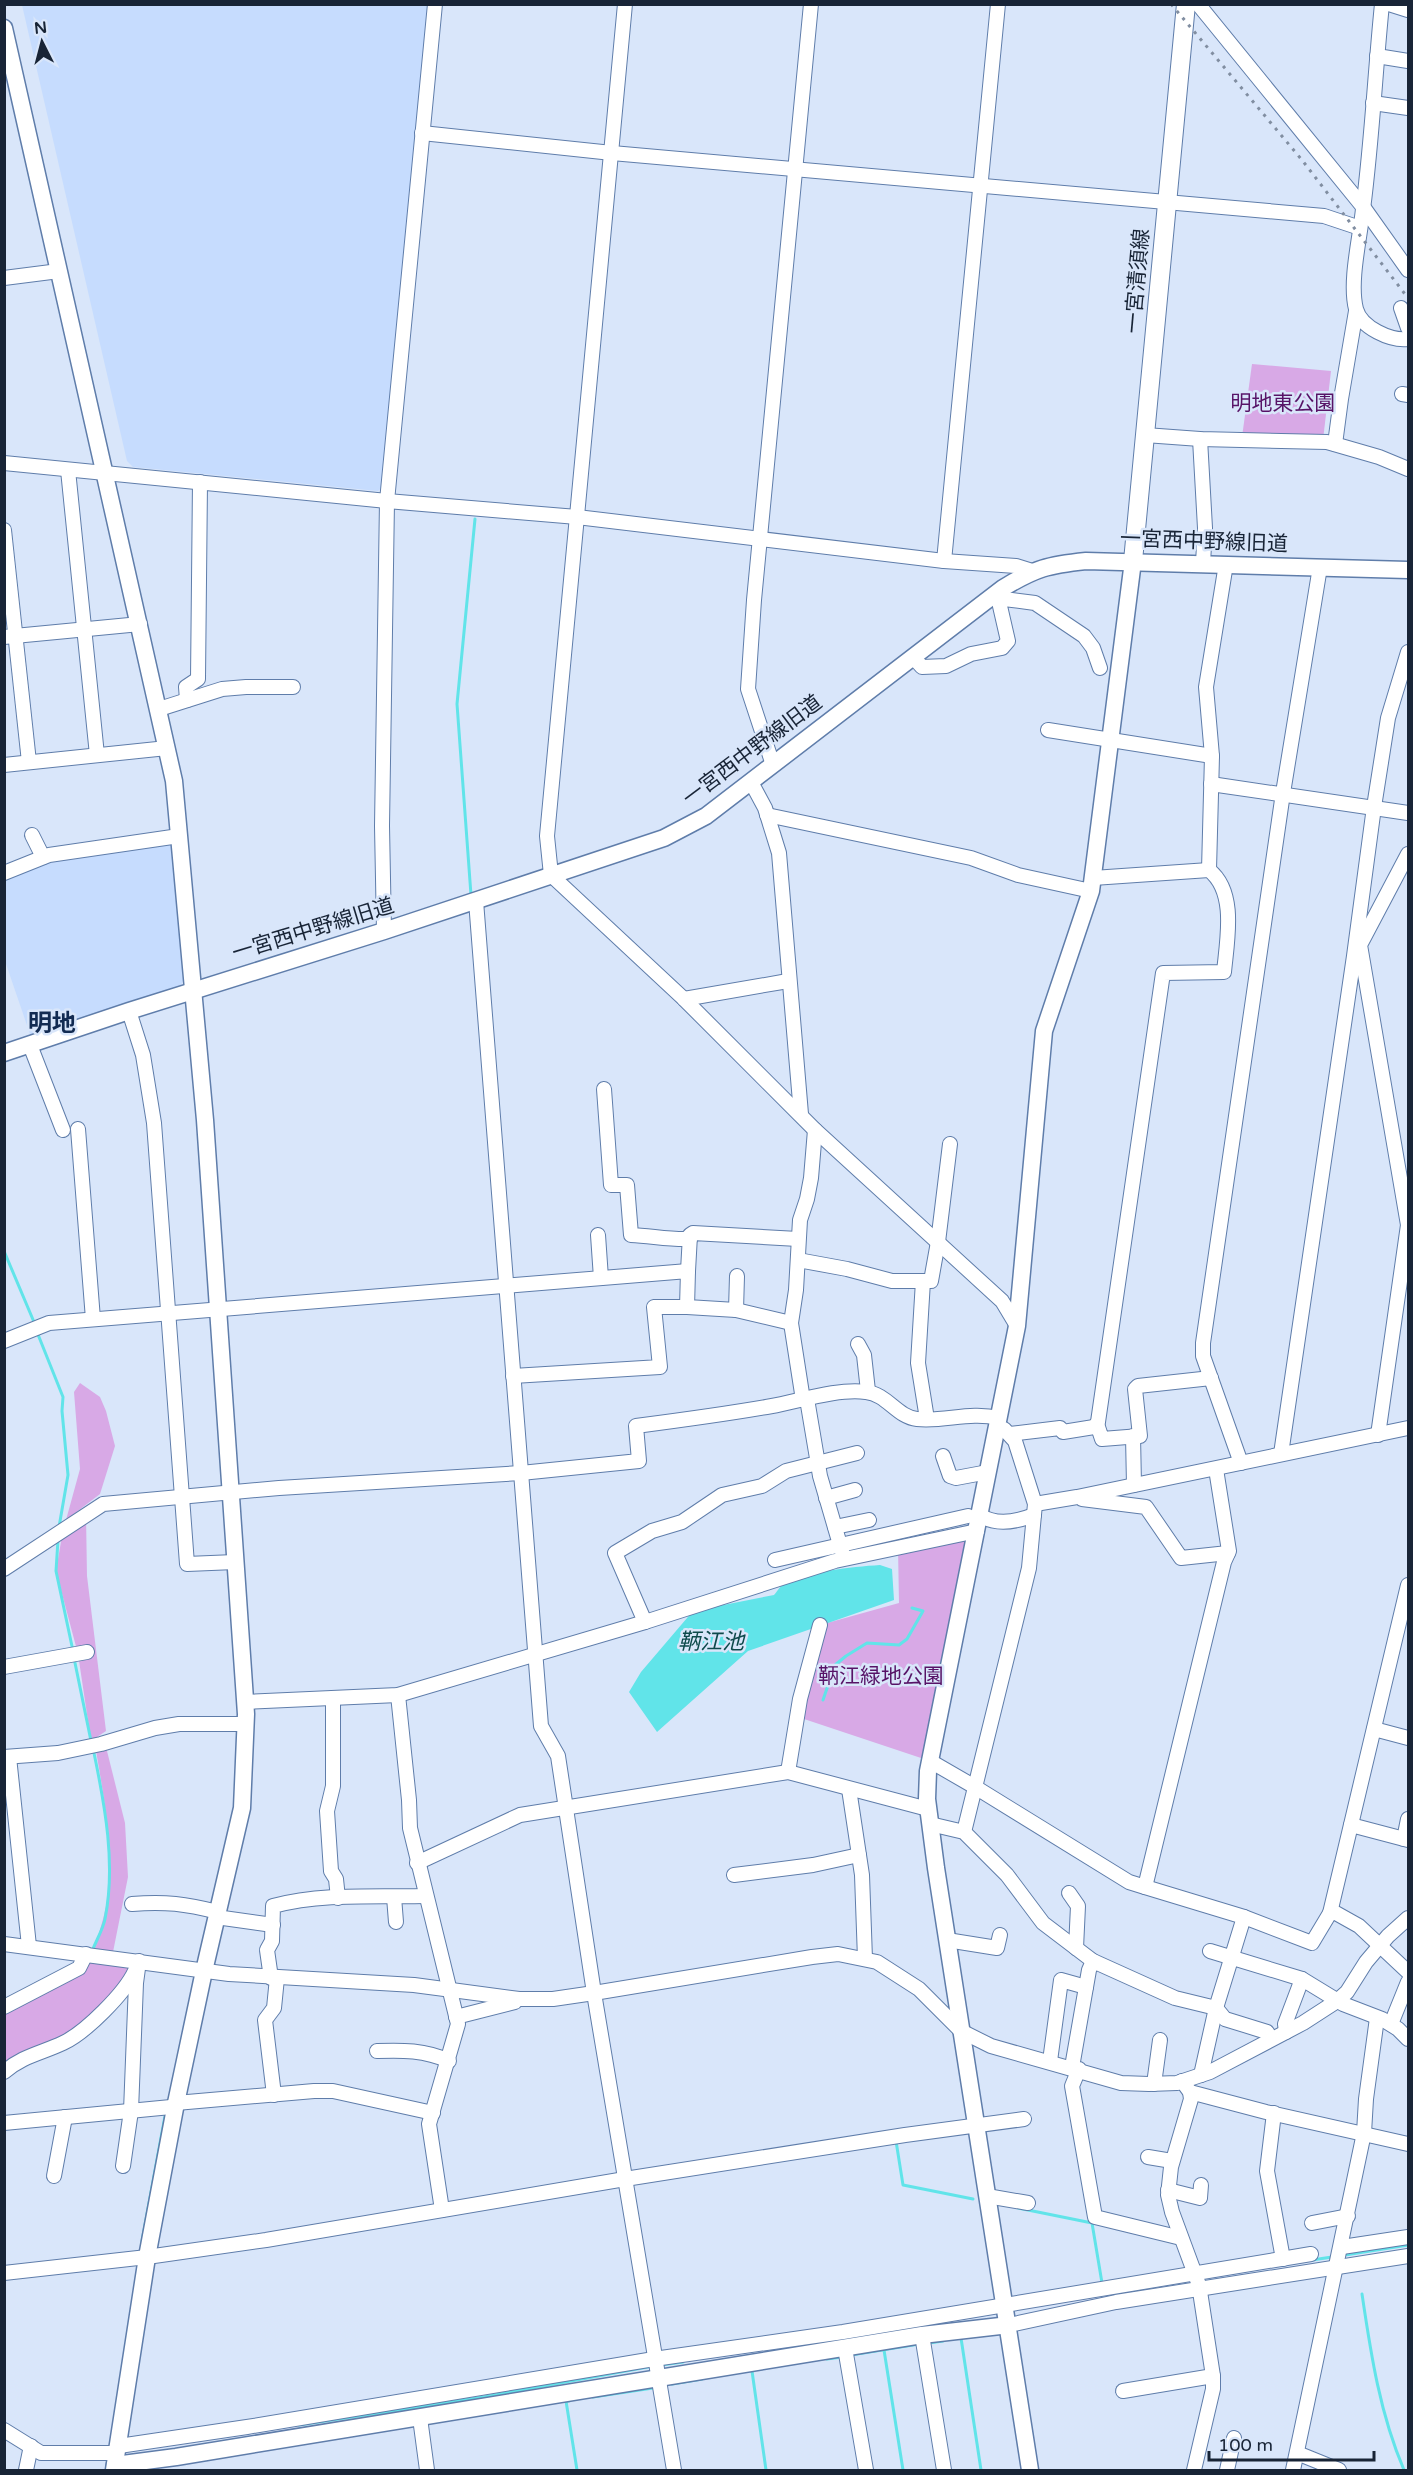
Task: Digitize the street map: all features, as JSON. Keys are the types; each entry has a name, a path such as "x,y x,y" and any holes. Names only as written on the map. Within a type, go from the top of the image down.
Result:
{"main road":[{"name":"一宮清須線","path":"1133,561 1186,4"}],"street":[{"path":"384,932 382,826 387,501 435,4"},
{"path":"625,4 547,836 551,874 684,999 815,1130 1002,1301 1017,1326"},
{"path":"773,765 748,689 811,4"},
{"path":"944,561 998,4"},
{"path":"1198,4 1364,208 1408,270"},
{"path":"1335,444 1356,311 1355,280 1364,208 1382,4"},
{"path":"1389,4 1408,10"},
{"path":"4,28 12,94 59,270 174,781 205,1120 245,1702 242,1808 176,2103 147,2257 116,2458"},
{"path":"1377,56 1408,60"},
{"path":"1373,103 1408,108"},
{"path":"422,133 612,153 1324,216 1360,228"},
{"path":"4,279 59,270"},
{"path":"1401,308 1408,328"},
{"path":"1356,311 1362,320 1379,332 1408,339"},
{"path":"1145,435 1200,439 1327,442 1380,457 1408,469"},
{"path":"1200,439 1205,528 1203,563"},
{"path":"4,463 577,518 944,561 1016,566 1032,571"},
{"path":"68,470 97,755"},
{"path":"187,700 186,687 198,679 200,482"},
{"path":"4,530 10,637 29,762"},
{"name":"一宮西中野線旧道","path":"4,1053 129,1011 384,932 551,874 664,838 706,816 997,593 1032,571 1051,565 1086,561 1408,570"},
{"path":"1030,2470 929,1816 930,1761 975,1521 1002,1425 1017,1326 1044,1031 1092,884 1133,561"},
{"path":"1209,870 1211,842 1209,793 1212,756 1206,687 1226,564"},
{"path":"1241,1463 1203,1356 1203,1343 1283,793 1320,567"},
{"path":"913,657 922,667 946,666 971,654 1002,648 1008,641 997,593"},
{"path":"997,593 1004,600 1035,603 1084,636 1093,648 1100,668"},
{"path":"10,637 140,624"},
{"path":"1281,1454 1358,945 1374,807 1388,718 1408,652"},
{"path":"159,709 222,689 293,687"},
{"path":"1048,730 1212,756"},
{"path":"4,765 167,748"},
{"path":"751,782 767,815 779,853 801,1114"},
{"path":"1211,784 1408,813"},
{"path":"767,815 971,858 1018,875 1092,884 1209,870 1218,878 1224,890 1227,907 1224,972 1164,973 1097,1424 1102,1439 1140,1436 1135,1389 1138,1386 1210,1378"},
{"path":"32,835 43,857"},
{"path":"4,873 43,857 179,836"},
{"path":"1378,1435 1408,1225 1404,1163 1358,945 1408,854"},
{"path":"476,901 541,1726 558,1756 594,1993 674,2470"},
{"path":"684,999 788,981"},
{"path":"129,1011 143,1055 154,1123 187,1564 235,1562"},
{"path":"30,1045 63,1130"},
{"path":"604,1089 611,1185 627,1185 632,1235 659,1236 667,1240 690,1239"},
{"path":"78,1129 93,1319"},
{"path":"815,1130 811,1178 800,1220 791,1323 817,1461 842,1553"},
{"path":"798,1260 847,1269 892,1281 931,1281 950,1144"},
{"path":"687,1307 690,1235 693,1233 798,1239"},
{"path":"598,1234 601,1278"},
{"path":"4,1341 49,1323 688,1271"},
{"path":"736,1310 737,1275"},
{"path":"923,1281 918,1363 927,1419"},
{"path":"513,1376 660,1367 654,1307 736,1310 791,1323"},
{"path":"858,1344 864,1355 868,1391"},
{"path":"4,1569 103,1504 231,1492 521,1473 639,1461 636,1426 730,1414 847,1392 868,1391 882,1398 910,1419 974,1414 1002,1425 1060,1428 1063,1432 1094,1427 1097,1424"},
{"path":"964,1832 1029,1568 1034,1509 1015,1441 1002,1425"},
{"path":"245,1702 398,1695 645,1622 842,1553 975,1521 1007,1522 1034,1509 1077,1497 1408,1428"},
{"path":"1133,1437 1138,1485 1146,1507 1181,1558 1228,1553"},
{"path":"645,1622 615,1553 652,1531 682,1522 722,1495 762,1486 786,1471 817,1461 857,1452"},
{"path":"944,1456 950,1476 956,1478 988,1472"},
{"path":"1145,1887 1228,1553 1216,1469"},
{"path":"826,1498 855,1490"},
{"path":"1077,1497 1087,1501 1146,1507"},
{"path":"835,1527 869,1520"},
{"path":"776,1560 842,1553"},
{"path":"930,1761 1129,1882 1244,1917 1312,1943 1330,1913 1408,1585"},
{"path":"788,1772 800,1699 820,1625"},
{"path":"4,1667 87,1652"},
{"path":"398,1695 410,1800 410,1828 458,2024 429,2124 442,2210"},
{"path":"333,1698 333,1786 327,1811 331,1871 336,1879 338,1898"},
{"path":"29,1946 11,1845 7,1757 58,1753 179,1724 246,1724"},
{"path":"1374,1729 1408,1738"},
{"path":"417,1863 520,1815 788,1772 849,1789 929,1816 964,1832 1007,1875 1043,1923 1093,1960 1174,1998 1216,2008 1225,2019 1267,2032 1271,2039"},
{"path":"849,1789 865,1903 865,1959"},
{"path":"1351,1825 1406,1839 1408,1819"},
{"path":"734,1875 859,1855"},
{"path":"1069,1893 1078,1906 1076,1948"},
{"path":"274,2095 266,2020 274,2008 274,1978 267,1950 272,1941 273,1906 304,1900 425,1896"},
{"path":"394,1897 396,1922"},
{"path":"132,1904 183,1903 217,1914 273,1925"},
{"path":"1330,1913 1334,1912 1359,1926 1408,1972"},
{"path":"1201,2075 1216,2008 1244,1917"},
{"path":"1186,2086 1201,2075 1286,2032 1337,2001 1347,1992 1380,1945 1401,1922 1408,1918"},
{"path":"947,1940 997,1948 1000,1935"},
{"path":"4,1944 204,1971 274,1978 414,1985 529,1999 553,1999 838,1954 877,1962 919,1989 961,2031 991,2046 1075,2068 1121,2083 1186,2086 1274,2113 1408,2144"},
{"path":"1210,1951 1302,1979 1337,2001 1391,2024 1408,2039"},
{"path":"4,2007 79,1968 86,1954"},
{"path":"1093,1960 1086,1988 1072,2086 1095,2217 1182,2238"},
{"path":"4,2072 29,2055 62,2044 71,2038 113,2002 130,1982 139,1961"},
{"path":"123,2166 131,2111 136,1983 139,1961"},
{"path":"1286,2032 1285,2024 1302,1979"},
{"path":"1050,2061 1061,1980 1086,1988"},
{"path":"1391,2024 1408,1982"},
{"path":"456,2017 529,1999"},
{"path":"1293,2470 1334,2267 1342,2247 1364,2133 1365,2066 1377,2018"},
{"path":"1154,2084 1160,2040"},
{"path":"377,2051 432,2053 449,2061"},
{"path":"1186,2086 1185,2122 1173,2162 1168,2190 1172,2212 1199,2289 1213,2376 1213,2389 1194,2470"},
{"path":"4,2123 171,2107 176,2103 333,2091 433,2113"},
{"path":"1274,2113 1267,2171 1283,2259"},
{"path":"54,2176 65,2117"},
{"path":"4,2273 147,2257 625,2179 1024,2118"},
{"path":"1148,2157 1173,2162"},
{"path":"1168,2190 1200,2198 1201,2185"},
{"path":"987,2196 1028,2203"},
{"path":"1312,2223 1348,2216"},
{"path":"1342,2247 1408,2237"},
{"path":"116,2458 258,2426 654,2359 843,2332 1311,2254"},
{"path":"4,2430 41,2453 116,2458 176,2457 922,2335 1009,2325 1116,2302 1408,2256"},
{"path":"922,2335 944,2470"},
{"path":"845,2348 866,2470"},
{"path":"1123,2391 1213,2376"},
{"path":"420,2418 427,2470"},
{"path":"1227,2470 1234,2438"},
{"path":"26,2470 31,2446"},
{"path":"1297,2453 1339,2470"}],"shaded area":[{"path":"22,5 431,5 384,486 378,491 133,467 127,461"},
{"path":"171,841 183,981 179,989 31,1037 5,961 4,879 52,859"}],"green space":[{"name":"明地東公園","path":"1252,364 1331,371 1323,440 1242,437"},
{"path":"80,1383 100,1397 115,1446 100,1494 66,1520 80,1469 74,1392"},
{"path":"86,1515 87,1576 106,1731 91,1741 78,1654 56,1571 63,1530"},
{"name":"鞆江緑地公園","path":"977,1531 930,1761 798,1717 820,1625 899,1603 898,1548"},
{"path":"105,1743 125,1823 128,1877 112,1957 139,1961 91,2021 5,2072 5,2007 92,1955 100,1930 109,1888 110,1868 102,1783 95,1745"}],"water":[{"name":"鞆江池","path":"880,1565 892,1569 894,1600 748,1651 657,1732 629,1692 641,1672 693,1611 774,1595 783,1585 817,1573"}],"waterway":[{"path":"471,895 457,704 475,519"},
{"path":"4,1251 34,1322"},
{"path":"37,1332 63,1397 62,1411 68,1475 59,1527"},
{"path":"58,1540 56,1571 73,1651"},
{"path":"823,1700 835,1665 846,1656 867,1643 899,1645 907,1639 923,1611 912,1608"},
{"path":"74,1658 91,1741"},
{"path":"93,1949 105,1919 109,1878 108,1836 94,1753"},
{"path":"142,2241 165,2116"},
{"path":"896,2141 903,2185 973,2199"},
{"path":"1018,2208 1092,2223 1102,2283"},
{"path":"1345,2255 1408,2245"},
{"path":"1312,2260 1332,2257"},
{"path":"1362,2294 1383,2406 1404,2470"},
{"path":"961,2338 981,2470"},
{"path":"929,2343 943,2341"},
{"path":"851,2355 919,2344"},
{"path":"884,2350 903,2470"},
{"path":"827,2359 842,2357"},
{"path":"661,2365 683,2362"},
{"path":"299,2425 484,2397 653,2366"},
{"path":"752,2371 766,2470"},
{"path":"672,2384 702,2379"},
{"path":"593,2397 653,2388"},
{"path":"569,2401 566,2401 577,2470"}],"railway":[{"path":"1171,4 1302,160 1408,298"}],"district":[{"name":"明地","path":"52,1023"}]}
